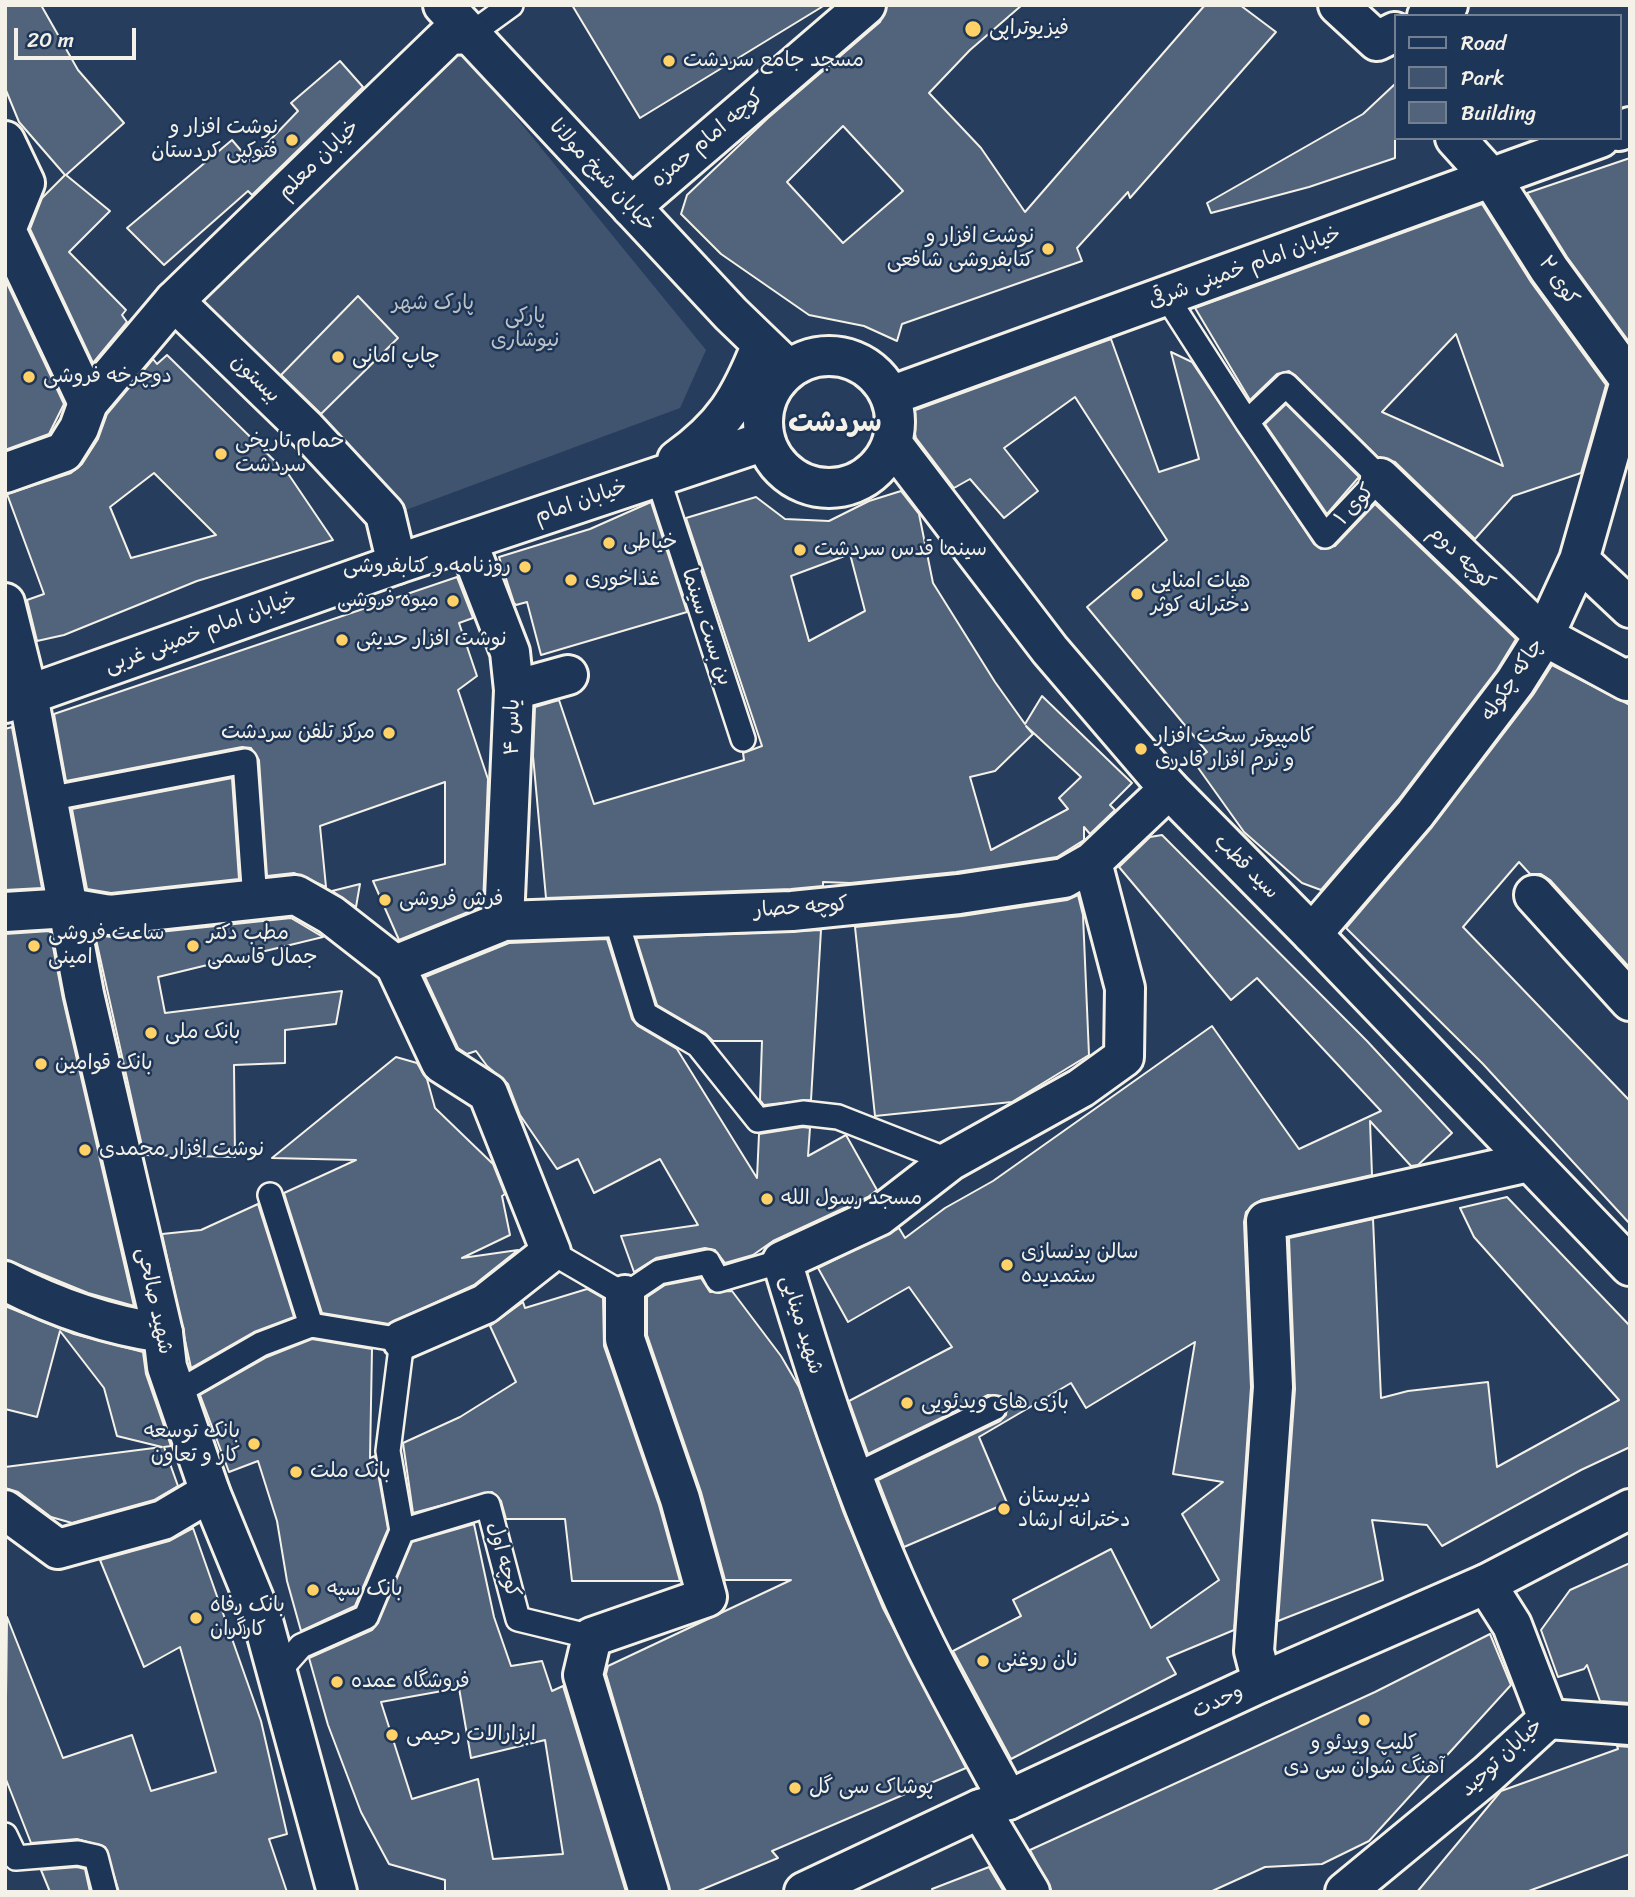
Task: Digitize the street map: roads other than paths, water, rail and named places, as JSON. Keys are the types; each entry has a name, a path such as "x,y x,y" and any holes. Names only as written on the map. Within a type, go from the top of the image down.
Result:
{"street":[{"name":"خیابان شیخ مولانا","path":"443,5 638,200 775,358"},
{"name":"کوچه امام حمزه","path":"638,200 866,5"},
{"path":"1338,5 1389,46"},
{"path":"1431,14 1448,5"},
{"name":"خیابان معلم","path":"5,473 64,452 79,428 88,403 174,301 449,35 471,34"},
{"name":"کوی ۲","path":"1457,140 1492,179 1549,269 1630,380"},
{"name":"خیابان امام خمینی شرقی","path":"890,396 1595,140"},
{"path":"5,141 25,183 6,230 88,403"},
{"name":"بیستون","path":"174,301 306,429 385,514 397,564"},
{"path":"657,475 709,437 747,382 775,358 846,358 872,372 890,396 895,411 892,443 884,460 856,483 831,489 800,482 785,472 772,458 765,441 763,410 775,358"},
{"name":"چاکه چکوله","path":"1312,934 1415,814 1515,682 1544,636 1579,560 1630,380"},
{"name":"خیابان امام","path":"397,564 765,441"},
{"name":"سید قطب","path":"892,443 1051,650 1169,789 1630,1266"},
{"name":"کوچه دوم","path":"1380,478 1544,636 1627,681 1630,677"},
{"name":"یاس ۴","path":"467,541 510,652 514,690 504,921"},
{"path":"1579,560 1630,608"},
{"name":"خیابان امام خمینی غربی","path":"16,699 397,564"},
{"name":"شهید صالحی","path":"5,603 16,699 48,799 84,994 163,1333 167,1367 210,1492 264,1621 337,1892"},
{"path":"514,690 568,675"},
{"path":"1092,862 1169,789"},
{"name":"کوچه حصار","path":"395,965 504,921 792,911 959,894 1064,878 1092,862"},
{"name":"شهید مینایی","path":"1030,1892 823,1399 782,1261 878,1216 950,1161 1081,1088 1124,1057 1125,988 1092,862"},
{"path":"5,912 69,908 110,915 296,895 331,915 395,965 442,1063 488,1093 551,1252 485,1304 402,1340"},
{"path":"1534,895 1630,1001"},
{"path":"1262,1682 1254,1651 1273,1387 1266,1221 1528,1162"},
{"path":"5,1281 47,1303 122,1327 163,1333"},
{"path":"625,1295 625,1339 681,1499 708,1597 592,1637 583,1675 649,1892"},
{"path":"5,1510 58,1549 163,1520 210,1492"},
{"name":"وحدت","path":"804,1892 1262,1682 1486,1584 1630,1509"},
{"name":"خیابان توحید","path":"1343,1891 1488,1774 1548,1719 1512,1625 1486,1584"},
{"path":"1548,1719 1630,1725"}],"lane":[{"path":"471,34 511,5"},
{"name":"کوی ۱","path":"1166,296 1247,422 1325,536 1380,478 1286,385 1247,422"},
{"name":"بن بست سینما","path":"657,475 743,739"},
{"path":"48,799 245,761 255,900"},
{"path":"615,916 645,1014 698,1045 758,1120 803,1113 838,1117 950,1161"},
{"path":"270,1195 311,1325"},
{"path":"551,1252 625,1295 659,1272 708,1262 719,1280 782,1261"},
{"path":"176,1393 261,1343 311,1325 402,1340 388,1451 402,1531 366,1617 302,1646 277,1673"},
{"path":"854,1476 994,1408"},
{"name":"کوچه اول","path":"402,1531 488,1505 519,1619 592,1637"},
{"path":"5,1835 16,1858 78,1853 96,1857 106,1892"}],"place":[{"name":"فیزیوتراپی","path":"973,29"},
{"name":"مسجد جامع سردشت","path":"669,61"},
{"name":"نوشت افزار و فتوکپی کردستان","path":"292,140"},
{"name":"نوشت افزار و کتابفروشی شافعی","path":"1048,249"},
{"name":"چاپ امانی","path":"338,357"},
{"name":"دوچرخه فروشی","path":"29,377"},
{"name":"حمام تاریخی سردشت","path":"221,454"},
{"name":"خیاطی","path":"609,543"},
{"name":"سینما قدس سردشت","path":"800,550"},
{"name":"روزنامه و کتابفروشی","path":"525,567"},
{"name":"غذاخوری","path":"571,580"},
{"name":"هیات امنایی دخترانه کوثر","path":"1137,594"},
{"name":"میوه فروشی","path":"453,601"},
{"name":"نوشت افزار حدیثی","path":"342,640"},
{"name":"مرکز تلفن سردشت","path":"389,733"},
{"name":"کامپیوتر سخت افزار و نرم افزار قادری","path":"1141,749"},
{"name":"فرش فروشی","path":"385,900"},
{"name":"ساعت فروشی امینی","path":"34,946"},
{"name":"مطب دکتر جمال قاسمی","path":"193,946"},
{"name":"بانک ملی","path":"151,1033"},
{"name":"بانک قوامین","path":"41,1064"},
{"name":"نوشت افزار محمدی","path":"85,1150"},
{"name":"مسجد رسول الله","path":"767,1199"},
{"name":"سالن بدنسازی ستمدیده","path":"1007,1265"},
{"name":"بازی های ویدئویی","path":"907,1403"},
{"name":"بانک توسعه کار و تعاون","path":"254,1444"},
{"name":"بانک ملت","path":"296,1472"},
{"name":"دبیرستان دخترانه ارشاد","path":"1004,1509"},
{"name":"بانک سپه","path":"313,1590"},
{"name":"بانک رفاه کارگران","path":"196,1618"},
{"name":"نان روغنی","path":"983,1661"},
{"name":"فروشگاه عمده","path":"337,1682"},
{"name":"کلیپ ویدئو و آهنگ شوان سی دی","path":"1364,1720"},
{"name":"ابزارالات رحیمی","path":"392,1735"},
{"name":"پوشاک سی گل","path":"795,1788"}],"district":[{"name":"سردشت","path":"835,424"}],"park label":[{"name":"پارک شهر","path":"433,304"},
{"name":"پارکی نیوشاری","path":"525,329"}]}
